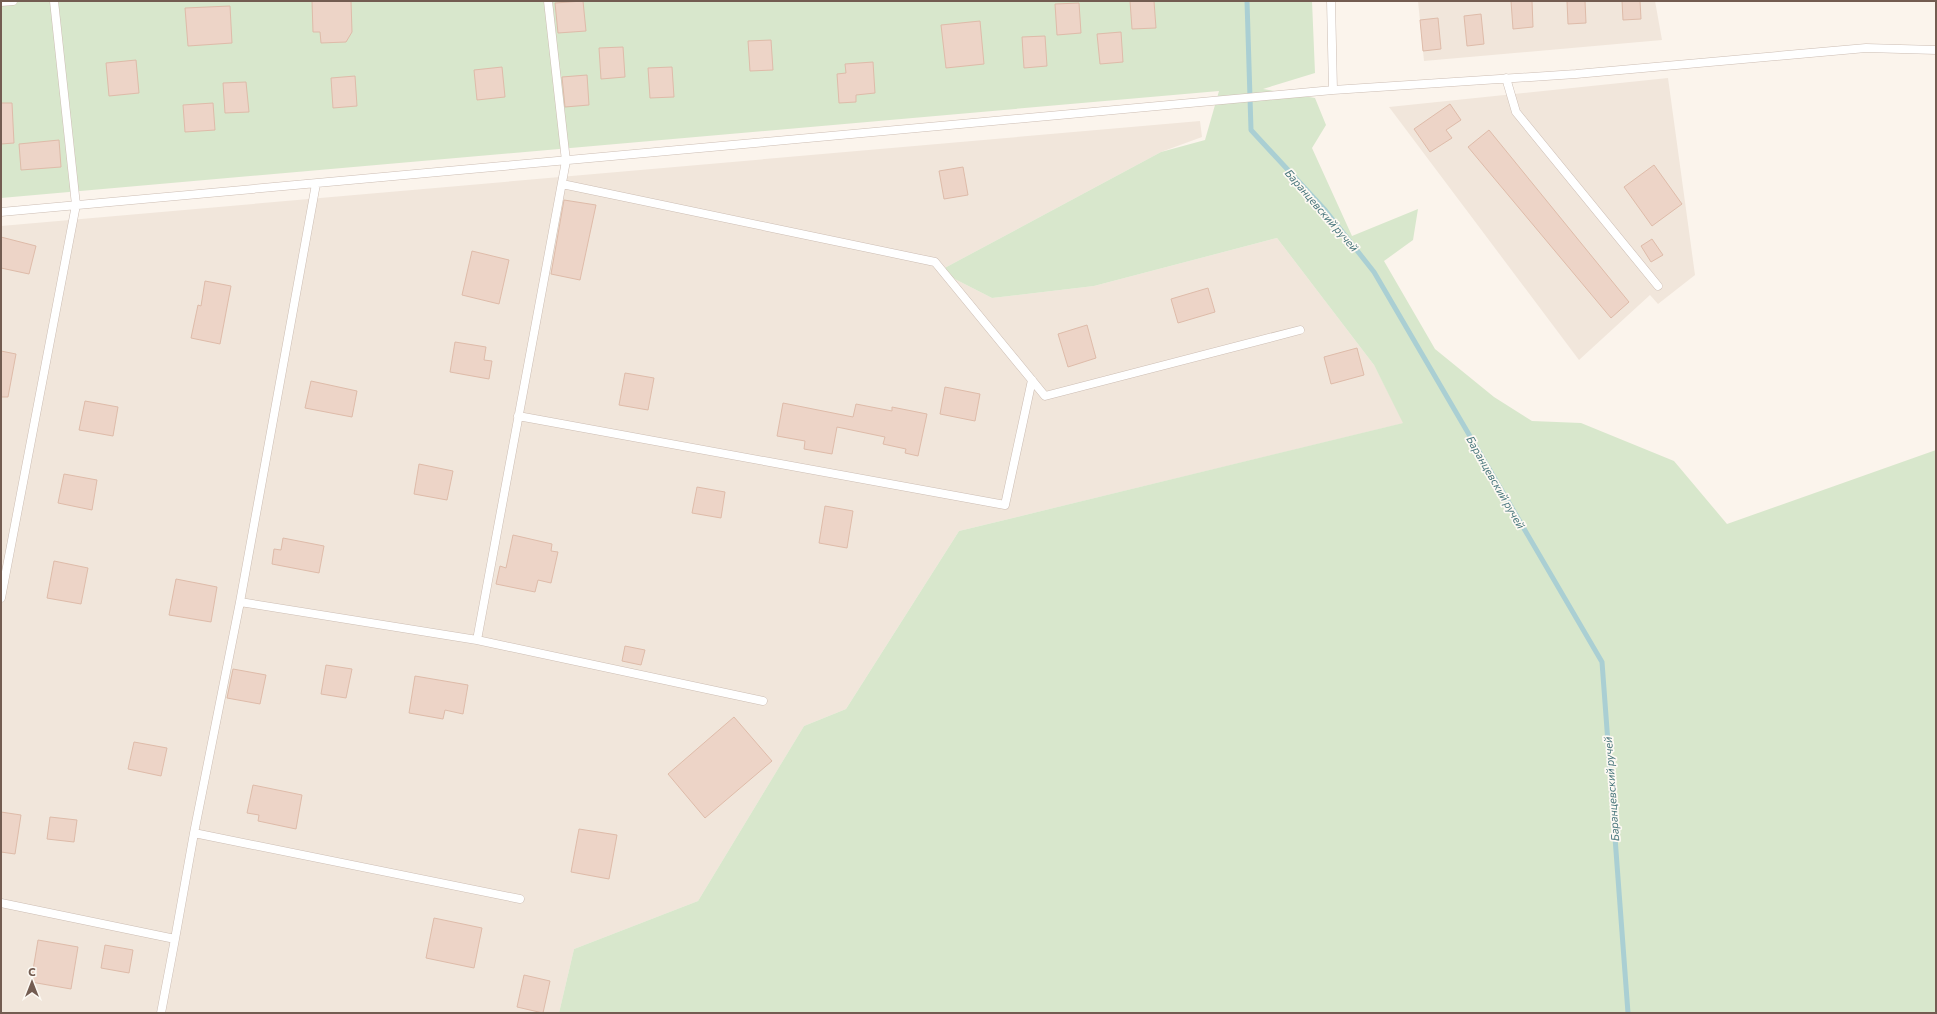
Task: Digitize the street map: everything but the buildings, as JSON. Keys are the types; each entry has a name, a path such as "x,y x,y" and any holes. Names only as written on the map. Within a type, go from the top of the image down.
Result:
{"lane":[{"path":"1,2 13,1"},
{"path":"1,598 76,205 54,1"},
{"path":"477,640 566,161 548,1"},
{"path":"1331,1 1333,90"},
{"path":"1,212 1196,104 1333,90 1605,72 1866,48 1936,50"},
{"path":"1506,78 1516,112 1658,286"},
{"path":"161,1013 194,833 240,602 316,184"},
{"path":"562,184 935,262 1045,396 1300,330"},
{"path":"518,416 1006,505 1032,380"},
{"path":"240,602 477,640 763,701"},
{"path":"194,833 520,899"},
{"path":"1,904 175,939"}],"shaded area":[{"path":"1418,1 1655,1 1662,40 1424,61"},
{"path":"1668,78 1695,275 1658,304 1650,295 1579,360 1389,107"},
{"path":"1200,121 1202,137 1161,152 939,271 992,298 1094,286 1277,238 1374,365 1404,423 959,531 846,709 804,726 698,901 574,949 559,1013 1,1013 1,226"}],"green space":[{"path":"1,1 1312,1 1315,73 1263,89 1315,98 1326,125 1312,148 1352,236 1418,209 1413,240 1384,261 1435,349 1494,397 1532,421 1581,423 1674,461 1727,524 1936,450 1936,1013 559,1013 574,949 698,901 804,726 846,709 959,531 1403,423 1374,365 1277,238 1094,286 992,298 939,271 1161,152 1205,140 1219,91 1,198"}],"waterway":[{"name":"Баранцевский ручей","path":"1247,1 1251,130 1325,210 1374,272 1602,662 1628,1013"}]}
